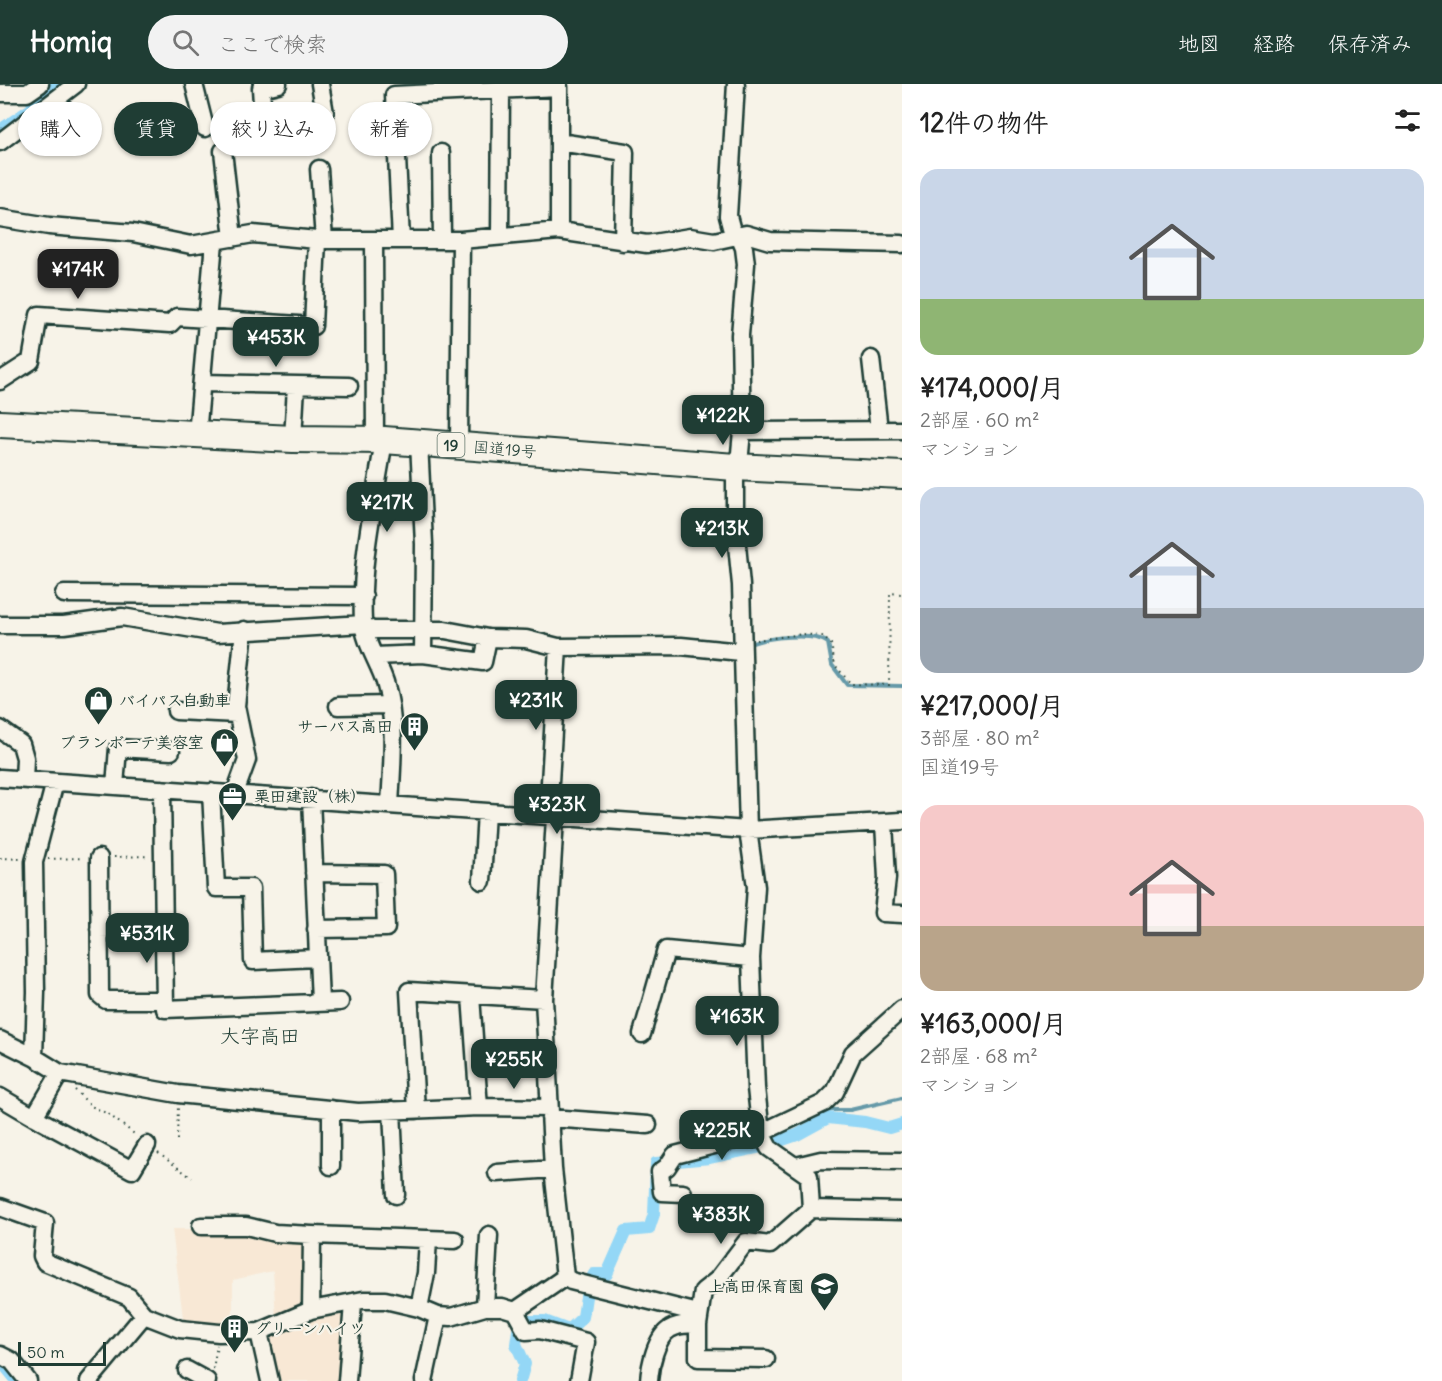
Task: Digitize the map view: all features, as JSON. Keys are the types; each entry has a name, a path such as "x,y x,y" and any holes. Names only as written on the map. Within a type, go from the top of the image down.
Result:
{"highway":[{"name":"国道19号","path":"0,424 197,435 419,442 735,467 902,475"}],"street":[{"path":"0,93 27,93 40,84"},
{"path":"0,142 76,84"},
{"path":"194,84 205,128"},
{"path":"278,84 261,88 263,119 325,113 320,84"},
{"path":"736,84 728,216 732,231 739,236 746,264 741,335 742,431 740,453 735,467 735,525 741,574 741,648 745,683 748,830 756,887 751,958 756,1088 764,1139 809,1176 811,1209"},
{"path":"401,240 394,95 559,87 559,231"},
{"path":"500,236 501,89"},
{"path":"559,142 626,152 623,242"},
{"path":"441,153 442,239"},
{"path":"224,156 233,238"},
{"path":"0,381 31,361 39,315 170,324 177,317 313,326 320,240 319,169"},
{"path":"0,218 49,226 133,233 191,245 252,234 320,240 462,240 559,231 647,244 690,237 714,241 746,234 770,241 902,244"},
{"path":"374,240 379,440 363,574 363,624 385,683 389,705 393,756 390,805"},
{"path":"459,445 462,240"},
{"path":"197,435 214,242"},
{"path":"871,359 879,430"},
{"path":"202,383 349,386"},
{"path":"293,439 296,386"},
{"path":"742,431 902,430"},
{"path":"419,442 425,630 423,654"},
{"path":"64,594 364,596"},
{"path":"0,625 64,625 122,616 217,633 363,624 370,630 425,630 488,638 526,639 558,647 741,648"},
{"path":"235,794 247,760 237,714 244,630"},
{"path":"375,656 423,654 483,662 488,638"},
{"path":"558,647 544,999 553,1169 565,1277 571,1281 698,1319"},
{"path":"338,706 389,705"},
{"path":"176,711 237,714"},
{"path":"0,729 21,744 25,758 24,780"},
{"path":"114,786 118,748 171,751"},
{"path":"0,778 748,830 902,821"},
{"path":"34,1057 35,859 55,782"},
{"path":"162,789 165,1009 340,1002"},
{"path":"211,792 216,888 251,888 253,961 316,958"},
{"path":"311,798 316,958 320,1002"},
{"path":"482,881 486,812"},
{"path":"884,823 887,878 883,913 902,914"},
{"path":"99,858 100,995 106,1000 164,999"},
{"path":"314,873 384,874 386,928 316,929"},
{"path":"99,928 164,928"},
{"path":"642,1034 666,950 751,958"},
{"path":"417,1110 409,991 544,999"},
{"path":"471,996 479,1107"},
{"path":"683,1193 662,1192 660,1172 671,1161 764,1139 824,1103 835,1092 854,1053 902,1009"},
{"path":"0,1040 34,1057 59,1075 178,1095 358,1112 479,1107 648,1125"},
{"path":"34,1118 59,1075"},
{"path":"0,1096 34,1118 132,1170 147,1145"},
{"path":"331,1109 331,1166"},
{"path":"392,1110 396,1195"},
{"path":"796,1166 821,1160 902,1161"},
{"path":"497,1173 553,1169"},
{"path":"0,1207 45,1223 42,1256 45,1262 129,1297 144,1315 180,1329 219,1333 259,1332 311,1310 385,1300 419,1308 438,1316 451,1317 485,1307 502,1307 515,1311 526,1331 540,1330 586,1342 579,1381"},
{"path":"756,1355 698,1358 698,1319 703,1291 717,1280 746,1242 770,1245 811,1209 902,1211"},
{"path":"201,1226 246,1226 276,1233 312,1235 455,1240"},
{"path":"311,1310 312,1235"},
{"path":"485,1307 489,1235"},
{"path":"419,1308 426,1273 428,1239"},
{"path":"515,1311 565,1277"},
{"path":"347,1381 353,1303"},
{"path":"89,1381 144,1315"},
{"path":"424,1381 438,1316"},
{"path":"650,1381 650,1367 662,1338 670,1329 698,1319"},
{"path":"259,1332 270,1381"},
{"path":"0,1355 12,1361 28,1381"}],"path":[{"path":"741,648 766,637 822,636 831,644 835,665 851,684 889,685 890,593 902,594"},
{"path":"0,858 35,859"},
{"path":"59,1075 91,1106 108,1114 192,1178"},
{"path":"177,1140 178,1095"},
{"path":"202,1376 219,1333"}],"shaded area":[{"path":"172,1229 245,1229 309,1238 306,1308 276,1319 273,1271 233,1280 233,1328 184,1326"},
{"path":"349,1307 343,1381 273,1381 263,1336 308,1316"}],"waterway":[{"path":"31,100 55,84"},
{"path":"0,130 18,118"},
{"path":"747,645 788,637 821,639 828,643 832,665 847,685 902,686"},
{"path":"776,1134 831,1110 850,1110 902,1098"},
{"path":"590,1281 594,1274 607,1274 626,1231 649,1229 654,1214 656,1163 710,1158 762,1147 797,1135 828,1118 865,1122 889,1128 902,1124"},
{"path":"529,1321 545,1321 569,1330 583,1317 587,1290"},
{"path":"518,1330 516,1344 525,1364 520,1381"},
{"path":"0,1364 4,1365 17,1381"}],"place":[{"name":"バイパス自動車","path":"98,726"},
{"name":"サーパス高田","path":"414,752"},
{"name":"ブランボーテ美容室","path":"225,768"},
{"name":"栗田建設（株）","path":"233,822"},
{"name":"上高田保育園","path":"825,1312"},
{"name":"グリーンハイツ","path":"234,1354"}],"district":[{"name":"大字高田","path":"260,1035"}]}
